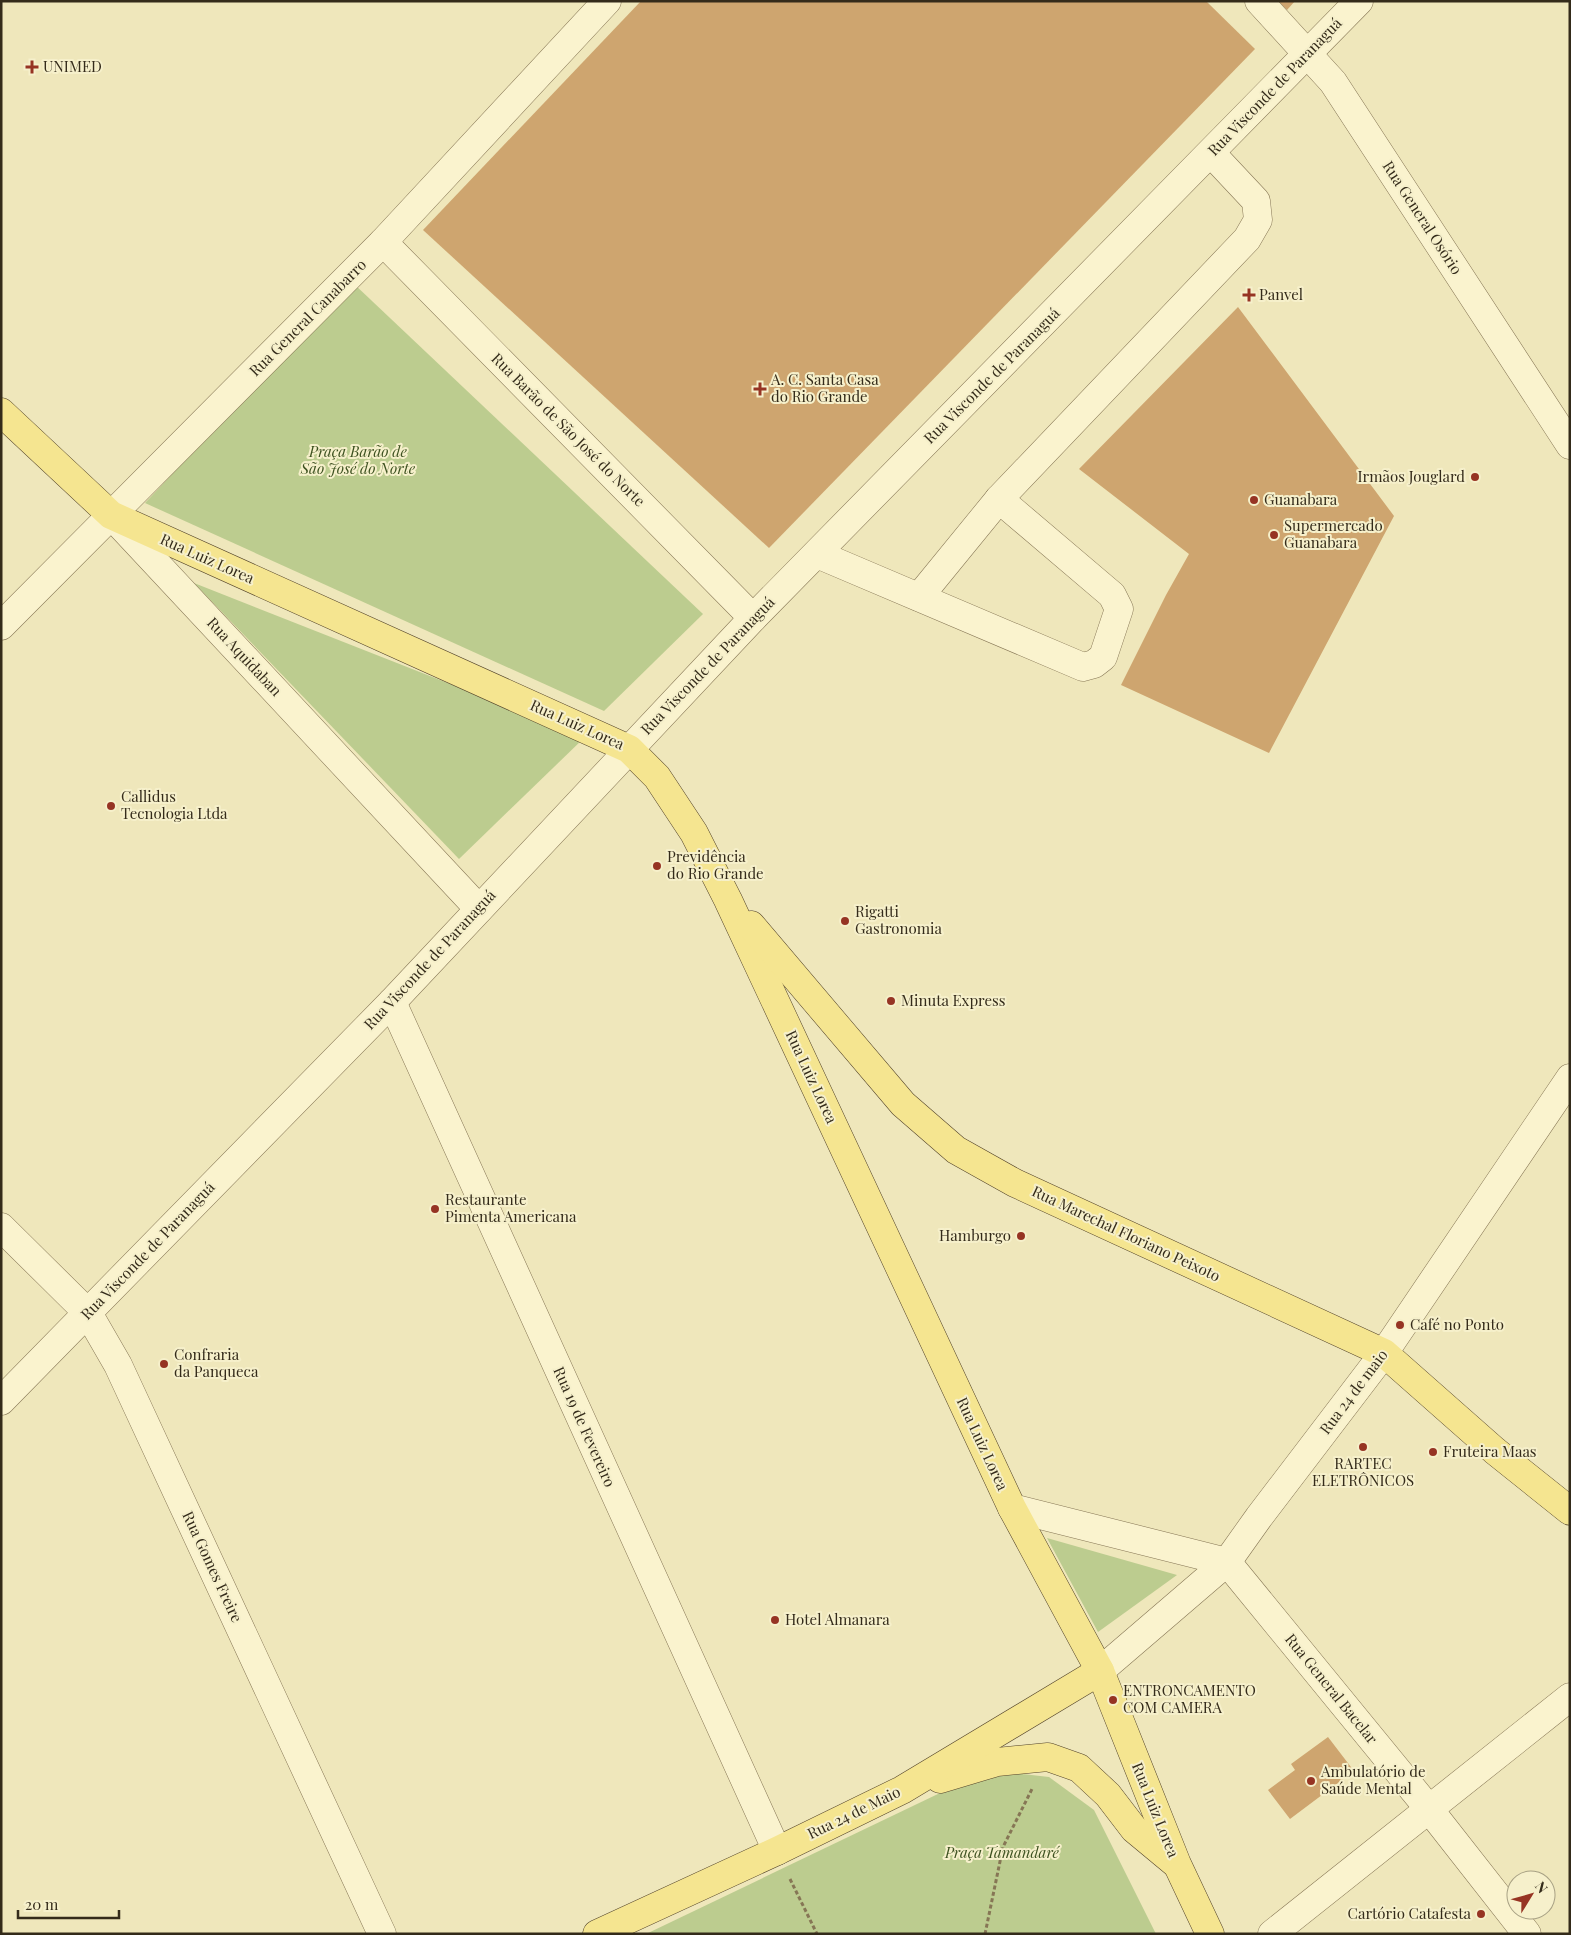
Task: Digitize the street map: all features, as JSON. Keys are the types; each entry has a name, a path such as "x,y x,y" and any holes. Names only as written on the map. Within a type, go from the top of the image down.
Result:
{"main road":[{"name":"Rua Aquidaban","path":"1,412 111,515"},
{"name":"Rua Luiz Lorea","path":"111,515 629,749 656,777 688,825 728,900 1012,1508 1100,1672 1177,1864 1210,1934"},
{"name":"Rua Marechal Floriano Peixoto","path":"728,900 903,1104 956,1150 1015,1183 1384,1353 1495,1451 1570,1511"},
{"name":"Rua 24 de Maio","path":"597,1934 777,1852 902,1790 1100,1672"},
{"path":"902,1790 998,1762 1048,1757 1078,1768 1108,1796 1134,1829 1177,1864"}],"street":[{"name":"Rua General Canabarro","path":"1,626 383,242 607,1"},
{"name":"Rua General Osório","path":"1259,1 1333,82 1570,445"},
{"name":"Rua Visconde de Paranaguá","path":"1,1401 392,1002 754,618 1359,1"},
{"path":"918,597 999,499 1247,239 1258,220 1256,201 1211,153"},
{"name":"Rua Barão de São José do Norte","path":"383,242 754,618"},
{"path":"817,554 1083,666 1094,664 1103,657 1119,609 1112,595 999,499"},
{"name":"Rua Aquidaban","path":"111,515 479,909"},
{"name":"Rua 19 de Fevereiro","path":"392,1002 777,1852"},
{"name":"Rua 24 de maio","path":"1100,1672 1227,1562 1384,1353 1570,1078"},
{"name":"Rua Gomes Freire","path":"1,1227 88,1313 118,1365 382,1934"},
{"path":"1012,1508 1227,1562"},
{"name":"Rua General Bacelar","path":"1227,1562 1430,1809 1527,1934"},
{"path":"1272,1934 1570,1697"}],"path":[{"path":"985,1934 1003,1847 1048,1757"},
{"path":"777,1852 817,1934"}],"green space":[{"name":"Praça Barão de São José do Norte","path":"353,283 703,614 604,711 145,503"},
{"path":"194,583 585,737 459,859"},
{"path":"1047,1538 1177,1575 1098,1632"},
{"name":"Praça Tamandaré","path":"988,1770 1049,1777 1094,1810 1156,1934 646,1934"}],"building":[{"name":"A. C. Santa Casa do Rio Grande","path":"641,1 1206,1 1255,49 769,548 423,230"},
{"path":"1278,1 1295,1 1287,10"},
{"name":"Supermercado Guanabara","path":"1238,307 1394,516 1269,753 1121,685 1166,595 1189,554 1079,469"},
{"name":"Ambulatório de Saúde Mental","path":"1328,1737 1354,1771 1290,1819 1268,1790 1295,1770 1291,1764"}],"place":[{"name":"UNIMED","path":"32,67"},
{"name":"Panvel","path":"1249,295"},
{"name":"A. C. Santa Casa do Rio Grande","path":"760,389"},
{"name":"Irmãos Jouglard","path":"1475,477"},
{"name":"Guanabara","path":"1254,500"},
{"name":"Supermercado Guanabara","path":"1274,535"},
{"name":"Callidus Tecnologia Ltda","path":"111,806"},
{"name":"Previdência do Rio Grande","path":"657,866"},
{"name":"Rigatti Gastronomia","path":"845,921"},
{"name":"Minuta Express","path":"891,1001"},
{"name":"Restaurante Pimenta Americana","path":"435,1209"},
{"name":"Hamburgo","path":"1021,1236"},
{"name":"Café no Ponto","path":"1400,1325"},
{"name":"Confraria da Panqueca","path":"164,1364"},
{"name":"RARTEC ELETRÔNICOS","path":"1363,1447"},
{"name":"Fruteira Maas","path":"1433,1452"},
{"name":"Hotel Almanara","path":"775,1620"},
{"name":"ENTRONCAMENTO COM CAMERA","path":"1113,1700"},
{"name":"Ambulatório de Saúde Mental","path":"1311,1781"},
{"name":"Cartório Catafesta","path":"1481,1914"}]}
